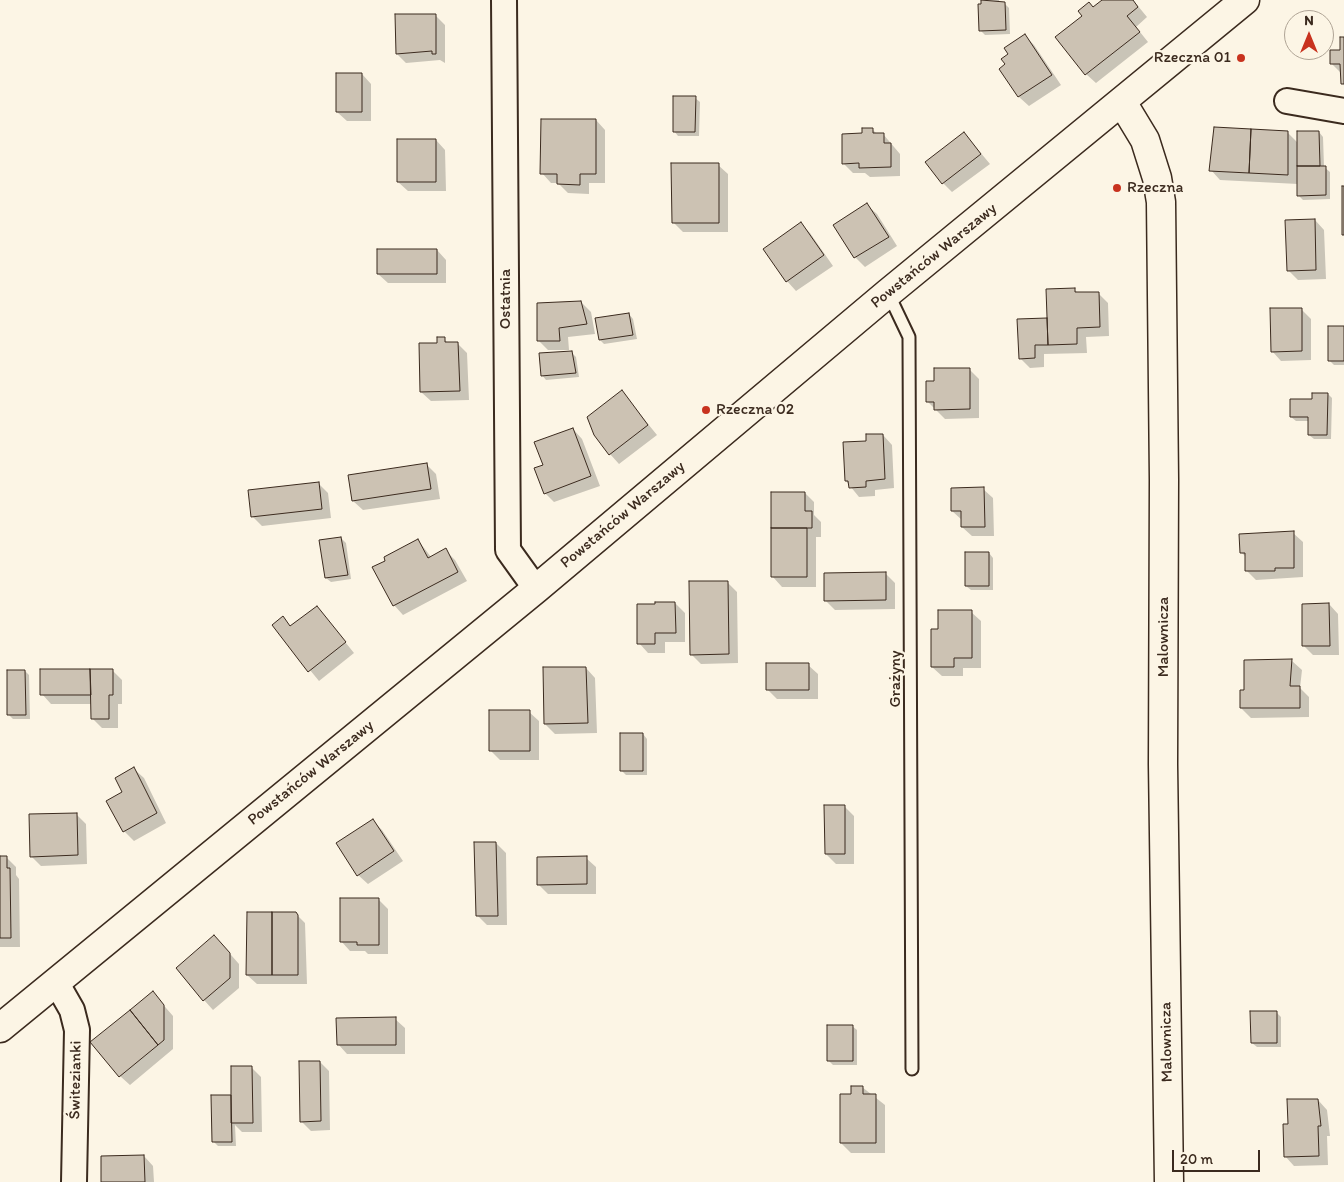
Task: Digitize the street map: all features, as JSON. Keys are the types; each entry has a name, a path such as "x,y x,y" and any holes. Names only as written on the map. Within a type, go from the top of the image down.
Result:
{"main road":[{"name":"Powstańców Warszawy","path":"0,1028 536,589 888,293 1245,0"},
{"name":"Malownicza","path":"1122,102 1145,140 1157,178 1161,202 1164,480 1163,764 1169,1182"}],"street":[{"name":"Ostatnia","path":"504,0 508,550 536,589"},
{"path":"1287,101 1344,110"},
{"name":"Świtezianki","path":"56,982 72,1010 77,1030 74,1182"}],"lane":[{"name":"Grażyny","path":"888,293 909,337 912,1069"}],"building":[{"path":"981,0 1005,2 1006,30 979,31 978,4 981,4"},
{"path":"1102,0 1133,0 1138,7 1127,16 1140,32 1085,75 1055,37 1082,16 1078,11 1089,2 1093,7"},
{"path":"395,14 436,14 436,54 432,54 432,51 396,54"},
{"path":"1025,34 1052,75 1018,97 999,69 1005,64 1001,59 1008,54 1004,48"},
{"path":"1340,37 1344,37 1344,84 1341,84 1340,64 1330,64 1330,60 1334,60 1334,50 1340,50"},
{"path":"336,73 362,73 362,112 336,112"},
{"path":"673,96 696,96 695,132 673,132"},
{"path":"541,119 596,119 596,174 580,174 580,185 557,184 557,174 540,174"},
{"path":"1214,127 1251,129 1249,173 1209,171"},
{"path":"862,128 873,128 873,133 884,133 884,143 891,143 891,167 859,168 859,163 842,164 842,134 862,133"},
{"path":"1251,129 1288,131 1288,175 1249,173"},
{"path":"1297,131 1319,131 1320,166 1297,166"},
{"path":"964,132 981,154 942,184 925,162"},
{"path":"397,139 436,139 436,182 397,182"},
{"path":"671,163 719,163 719,223 672,223"},
{"path":"1297,166 1326,166 1326,195 1297,196"},
{"path":"1342,186 1344,186 1344,235 1342,235"},
{"path":"867,203 889,237 854,258 833,225"},
{"path":"1315,219 1316,270 1287,271 1285,220"},
{"path":"801,222 824,255 786,282 763,249"},
{"path":"377,249 437,249 437,274 377,274"},
{"path":"1075,288 1075,292 1099,292 1100,327 1077,328 1077,344 1048,345 1046,289"},
{"path":"581,301 587,324 559,328 560,341 537,341 537,303"},
{"path":"1270,308 1302,308 1302,351 1271,352"},
{"path":"629,313 633,335 599,340 595,318"},
{"path":"1047,318 1048,345 1035,345 1035,358 1019,359 1017,319"},
{"path":"1328,326 1344,326 1344,361 1328,361"},
{"path":"437,337 445,337 445,342 458,342 460,391 420,392 419,343 437,343"},
{"path":"572,351 576,373 541,376 539,353"},
{"path":"934,368 970,368 970,409 934,410 934,402 926,402 926,381 934,381"},
{"path":"622,390 648,425 609,455 594,435 587,417"},
{"path":"1312,393 1328,393 1327,435 1308,435 1308,417 1290,417 1290,399 1312,399"},
{"path":"573,428 591,476 544,494 534,468 543,465 534,442"},
{"path":"866,434 883,434 885,479 866,481 866,487 849,488 848,481 845,481 843,442 866,441"},
{"path":"427,463 431,489 352,501 348,475"},
{"path":"319,482 322,509 251,517 248,490"},
{"path":"984,487 985,527 961,527 961,511 951,511 951,488"},
{"path":"771,492 805,492 805,511 812,511 812,528 771,528"},
{"path":"771,528 807,528 807,577 771,577"},
{"path":"1294,531 1294,568 1275,568 1275,571 1245,571 1245,553 1240,553 1239,534"},
{"path":"341,537 348,575 325,578 319,540"},
{"path":"418,539 428,558 446,548 458,572 393,606 372,567 385,561 384,557"},
{"path":"965,552 989,552 989,586 965,586"},
{"path":"886,572 886,600 824,601 824,573"},
{"path":"689,581 728,581 729,654 690,655"},
{"path":"655,602 675,602 676,633 655,633 655,644 637,644 637,604 655,604"},
{"path":"1329,603 1330,646 1302,646 1302,604"},
{"path":"317,606 346,642 308,672 272,625 283,616 290,626"},
{"path":"938,610 972,610 972,658 954,658 954,667 931,667 931,629 938,629"},
{"path":"1292,659 1290,686 1300,686 1300,708 1240,708 1240,690 1244,690 1244,660"},
{"path":"766,663 809,663 809,690 766,690"},
{"path":"543,667 586,667 588,723 544,724"},
{"path":"40,669 90,669 91,695 40,695"},
{"path":"90,669 113,669 113,695 109,695 109,719 91,719"},
{"path":"7,670 25,670 26,715 7,715"},
{"path":"489,710 530,710 530,751 489,751"},
{"path":"620,733 643,733 643,771 620,771"},
{"path":"134,767 157,813 123,832 106,801 122,792 115,778"},
{"path":"824,805 845,805 845,854 825,854"},
{"path":"77,813 78,855 30,857 29,814"},
{"path":"373,819 394,851 357,876 336,843"},
{"path":"474,842 496,842 498,916 476,916"},
{"path":"0,856 7,856 7,868 10,868 11,938 0,938"},
{"path":"587,856 587,884 537,885 537,857"},
{"path":"340,898 379,898 379,945 357,945 357,942 340,942"},
{"path":"247,912 272,912 272,975 246,975"},
{"path":"272,912 296,912 298,915 298,975 272,975"},
{"path":"214,935 230,953 230,978 203,1001 176,968"},
{"path":"153,991 164,1005 164,1040 158,1045 130,1010"},
{"path":"130,1010 158,1045 119,1077 90,1042"},
{"path":"1250,1011 1277,1011 1277,1043 1251,1043"},
{"path":"396,1017 396,1045 337,1045 336,1018"},
{"path":"827,1025 853,1025 853,1061 827,1061"},
{"path":"299,1061 320,1061 321,1121 300,1122"},
{"path":"231,1066 252,1066 253,1123 231,1123"},
{"path":"851,1086 863,1086 863,1094 876,1094 876,1143 840,1143 840,1094 851,1094"},
{"path":"211,1095 231,1095 232,1142 212,1142"},
{"path":"1287,1099 1318,1099 1321,1126 1318,1126 1319,1156 1284,1157 1283,1124 1288,1124"},
{"path":"144,1155 145,1182 101,1182 101,1156"}],"place":[{"name":"Rzeczna 01","path":"1241,58"},
{"name":"Rzeczna","path":"1117,188"},
{"name":"Rzeczna 02","path":"706,410"}]}
